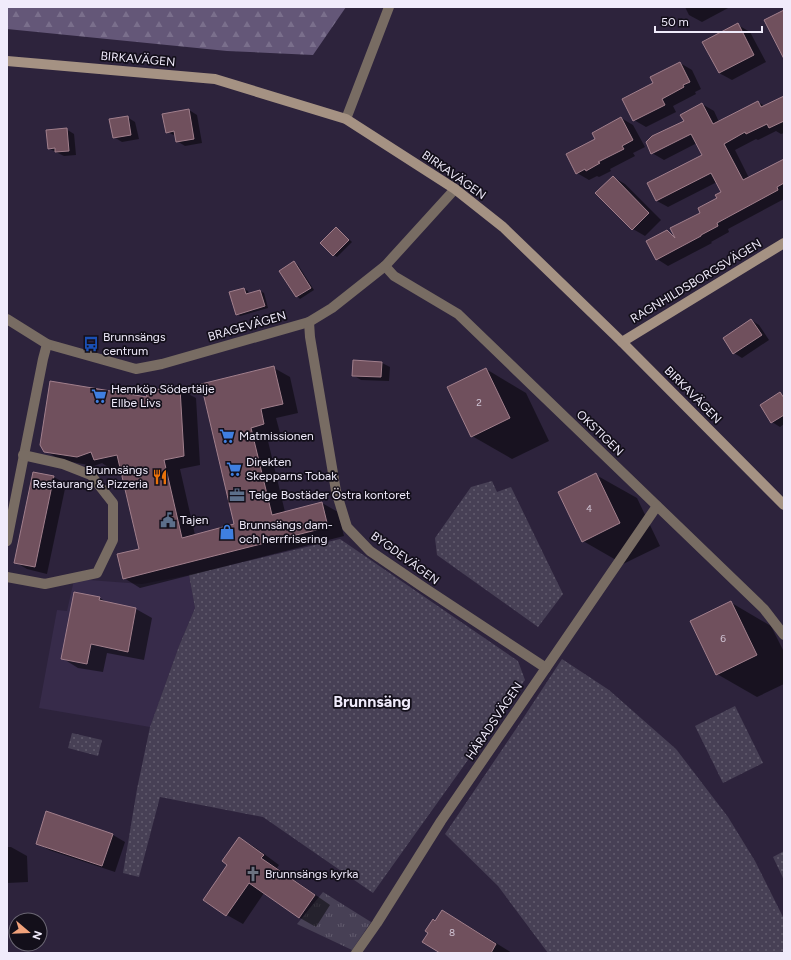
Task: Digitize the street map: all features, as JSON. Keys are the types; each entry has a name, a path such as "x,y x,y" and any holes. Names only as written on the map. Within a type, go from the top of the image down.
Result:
{"street":[{"path":"346,119 389,7"},
{"name":"BIRKAVÄGEN","path":"7,61 215,79 346,119 455,189 503,227 622,342 784,505"},
{"name":"BRAGEVÄGEN","path":"7,319 47,344 136,369 162,364 309,322 332,308 384,266 455,189"},
{"name":"RAGNHILDSBORGSVÄGEN","path":"622,342 784,243"},
{"name":"OKSTIGEN","path":"384,266 394,276 458,314 764,609 784,635"},
{"name":"BYGDEVÄGEN","path":"309,322 310,337 336,490 347,527 370,551 546,668"},
{"path":"7,541 47,344"},
{"path":"7,577 46,584 98,573 113,540 113,503 91,475 63,464 24,455"},
{"name":"HÄRADSVÄGEN","path":"356,953 377,923 441,821 657,506"}],"shaded area":[{"path":"189,575 195,608 179,646 150,727 39,708 57,610 67,611 74,580 142,584"}],"green space":[{"path":"7,7 346,7 313,55 227,51 7,29"},
{"path":"492,481 497,492 511,487 563,594 538,627 437,555 435,538 471,487"},
{"path":"340,539 518,661 525,680 373,893 263,817 160,797 139,877 123,873 137,789 150,727 179,646 195,608 189,575"},
{"path":"562,659 609,690 676,749 728,817 755,861 784,919 784,953 548,953 498,886 445,834"},
{"path":"735,706 763,763 723,783 695,726"},
{"path":"72,733 102,740 98,756 68,748"},
{"path":"784,851 784,880 773,857"},
{"path":"323,892 371,922 352,950 297,924"}],"building":[{"path":"784,10 784,59 764,20"},
{"path":"738,23 754,55 719,73 702,42"},
{"path":"680,62 690,82 662,99 665,105 633,121 622,99 653,83 650,77"},
{"path":"784,96 784,121 769,128 767,124 746,134 745,132 724,144 743,180 784,159 784,183 777,187 778,190 717,223 718,226 656,260 646,241 667,230 675,238 670,228 700,213 698,208 717,198 715,195 721,192 711,173 656,201 647,183 702,155 691,134 651,154 646,142 652,136 684,121 680,115 702,103 713,124 758,101 761,107"},
{"path":"189,109 194,139 176,142 174,131 166,133 162,114"},
{"path":"128,116 131,135 113,138 109,119"},
{"path":"621,117 633,140 622,146 624,149 598,162 600,163 586,171 585,169 576,174 566,154 595,139 592,133"},
{"path":"67,128 69,151 55,152 55,148 48,149 46,130"},
{"path":"613,176 649,213 632,230 595,193"},
{"path":"336,227 349,240 333,256 320,243"},
{"path":"294,261 311,288 296,297 279,271"},
{"path":"244,288 246,294 260,290 265,306 236,315 229,292"},
{"path":"751,319 762,335 733,354 723,338"},
{"path":"353,360 382,362 381,377 352,376"},
{"path":"274,366 283,404 261,409 264,424 251,428 272,515 322,502 328,527 123,579 117,554 139,549 117,455 94,460 91,452 77,457 44,452 40,445 50,381 147,397 145,390 180,388 184,456 164,460 182,538 234,524 201,384"},
{"path":"486,368 510,418 471,437 447,387"},
{"path":"780,392 784,398 784,415 771,423 760,405"},
{"path":"33,472 54,476 35,567 14,563"},
{"path":"596,473 620,523 582,542 558,492"},
{"path":"74,592 100,597 99,600 136,608 128,652 91,644 87,664 61,659"},
{"path":"731,601 757,655 716,675 690,621"},
{"path":"46,811 113,834 102,866 36,844"},
{"name":"Brunnsängs kyrka","path":"239,837 264,855 261,858 315,895 299,918 249,883 226,916 203,900 227,865 222,861"},
{"path":"442,910 496,944 491,953 440,953 422,942 428,933 425,931 433,919 435,921"}],"place":[{"name":"Brunnsängs centrum","path":"91,344"},
{"name":"Hemköp Södertälje Ellbe Livs","path":"99,396"},
{"name":"Matmissionen","path":"227,436"},
{"name":"Direkten Skepparns Tobak","path":"234,469"},
{"name":"Brunnsängs Restaurang & Pizzeria","path":"160,477"},
{"name":"Telge Bostäder Östra kontoret","path":"237,495"},
{"name":"Tajen","path":"168,520"},
{"name":"Brunnsängs dam- och herrfrisering","path":"227,532"},
{"name":"Brunnsängs kyrka","path":"253,874"}],"district":[{"name":"Brunnsäng","path":"372,701"}]}
